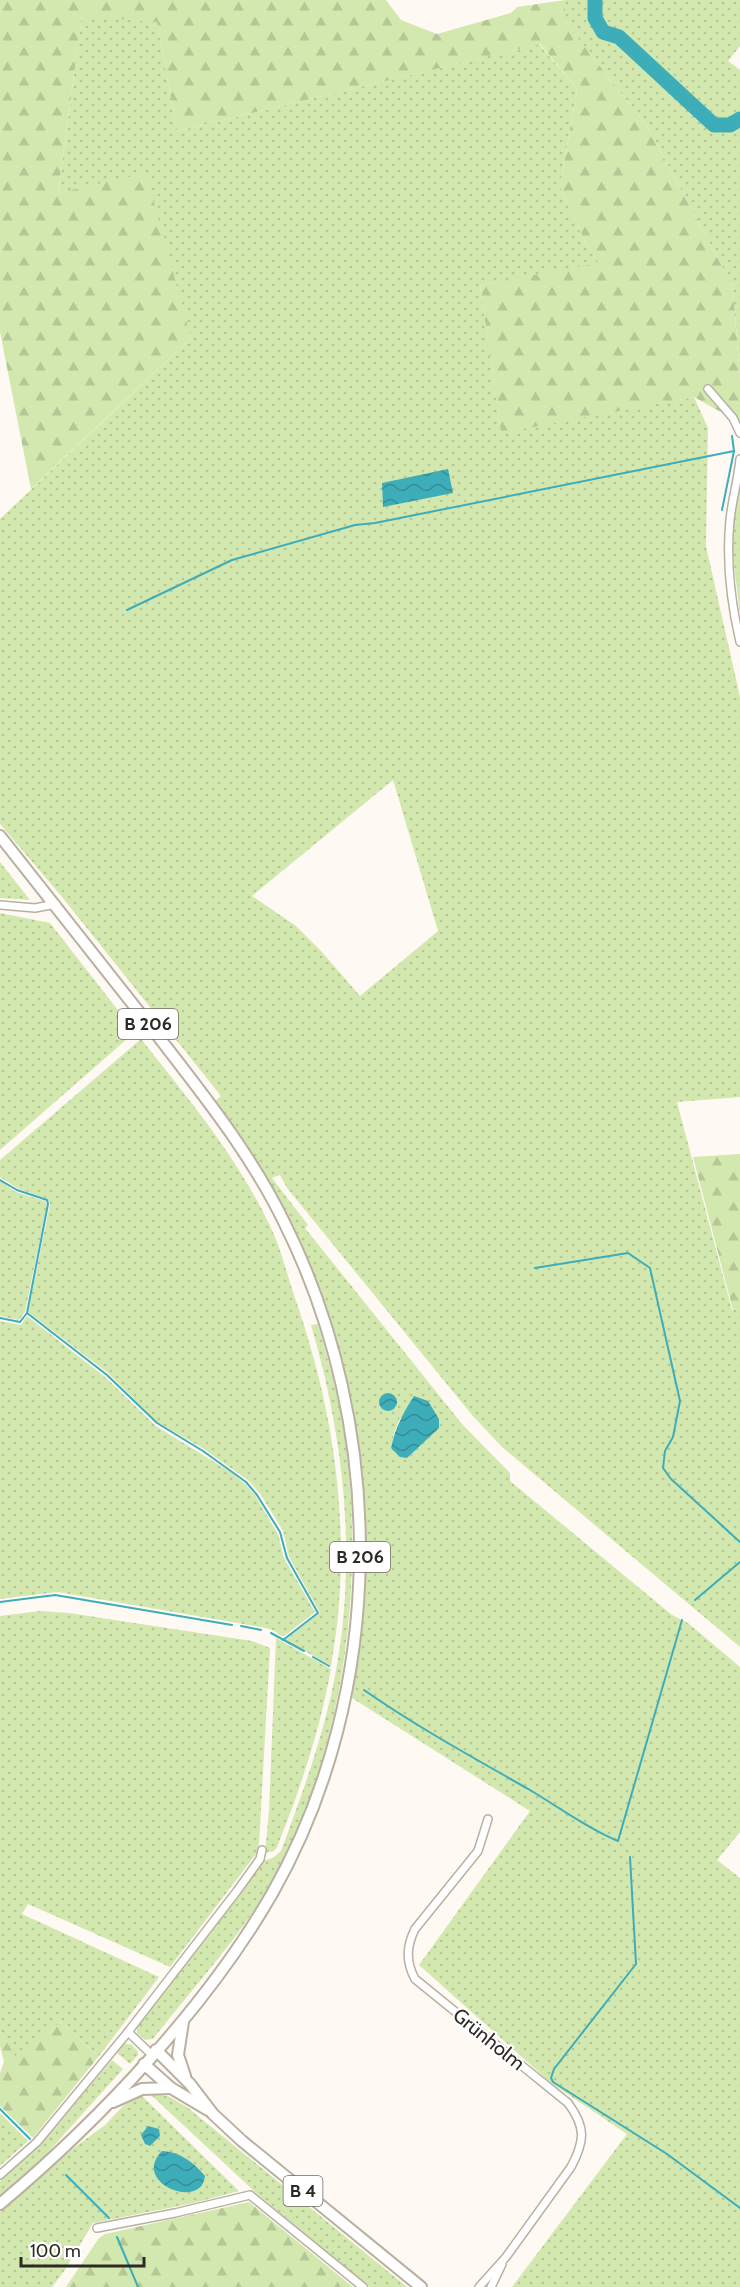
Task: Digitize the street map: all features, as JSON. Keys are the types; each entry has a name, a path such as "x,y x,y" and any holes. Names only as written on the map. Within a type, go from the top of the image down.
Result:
{"main road":[{"name":"B 206","path":"0,836 56,904 213,1107 250,1160 284,1220 304,1265 343,1390 355,1460 359,1509 358,1606 346,1688 328,1763 306,1822 274,1891 225,1965 151,2056 105,2107 0,2204"},
{"path":"184,2018 178,2055 190,2084"},
{"name":"B 4","path":"151,2056 190,2084 213,2114"},
{"name":"B 4","path":"151,2056 171,2088 213,2114 421,2287"},
{"path":"105,2107 142,2089 171,2088"}],"street":[{"path":"708,389 733,418 740,433"},
{"path":"740,459 730,518 728,549 735,620 740,642"},
{"path":"0,905 35,908 56,904"},
{"name":"Grünholm","path":"479,2287 506,2257 571,2167 581,2143 582,2126 578,2115 568,2103 415,1979 410,1970 408,1955 410,1940 415,1929 478,1851 488,1819"},
{"path":"0,2175 37,2142 128,2031 237,1891 260,1858 262,1850"},
{"path":"128,2031 151,2056"},
{"path":"97,2228 250,2195 363,2287"},
{"name":"Grünholm","path":"491,2287 506,2257"}],"green space":[{"path":"0,0 386,0 401,20 437,34 511,13 517,7 565,0 565,22 647,126 733,287 740,380 740,423 694,397 501,433 480,285 599,263 588,248 560,187 577,89 540,44 177,131 157,22 82,16 58,193 146,173 191,338 31,489 0,332"},
{"path":"565,0 740,0 740,46 728,61 740,70 740,380 733,287 647,126 565,22"},
{"path":"82,15 157,22 177,131 539,44 577,89 560,187 588,248 600,264 480,285 501,432 694,397 708,428 706,546 740,697 740,1097 677,1102 732,1310 740,1309 740,1647 502,1447 472,1415 287,1188 280,1175 272,1178 308,1225 305,1228 462,1424 510,1473 510,1481 672,1615 688,1623 740,1667 740,1832 717,1860 740,1878 740,2287 512,2287 627,2134 551,2083 419,1965 530,1811 352,1698 364,1601 365,1504 360,1450 351,1396 320,1291 299,1241 274,1192 246,1145 215,1101 221,1096 62,897 0,824 0,519 191,338 58,194","holes":["393,780 438,931 360,996 296,926 252,896","400,1418 439,1427 407,1458 391,1448"]},
{"path":"740,488 740,615 732,548 734,518"},
{"path":"0,862 30,900 0,898"},
{"path":"0,913 50,923 135,1032 0,1150"},
{"path":"141,1039 211,1129 243,1176 277,1243 306,1333 326,1408 338,1485 341,1563 338,1619 331,1666 285,1640 320,1613 289,1557 283,1531 261,1495 249,1481 204,1449 157,1422 108,1373 28,1312 50,1204 47,1199 17,1188 0,1177 0,1160"},
{"path":"740,1154 740,1309 733,1310 693,1157"},
{"path":"0,1181 16,1192 45,1201 47,1205 25,1312 19,1320 0,1316"},
{"path":"27,1316 105,1377 156,1426 232,1473 245,1484 255,1495 278,1534 284,1558 315,1612 283,1637 273,1630 261,1627 58,1592 0,1599 0,1321 21,1325"},
{"path":"318,1324 344,1430 350,1487 352,1545 350,1605 343,1665 332,1725 315,1782 294,1837 268,1888 256,1908 213,1965 153,2039 145,2040 137,2033 141,2019 261,1861 273,1858 281,1851 315,1754 331,1695 340,1649 345,1602 345,1508 333,1416 311,1325"},
{"path":"40,1611 69,1613 252,1641 270,1648 259,1844 256,1854 170,1967 28,1904 22,1914 159,1977 99,2056 60,2022 17,2060 0,2031 0,1616"},
{"path":"276,1638 331,1669 315,1737 294,1804 277,1847 274,1851 265,1853 269,1811"},
{"path":"60,2022 99,2056 33,2138 0,2106 0,2073 4,2062 0,2046 0,2031 17,2059"},
{"path":"124,2043 132,2045 138,2052 130,2064 117,2053"},
{"path":"112,2060 123,2069 42,2159 0,2197 0,2181 41,2144"},
{"path":"150,2094 168,2096 187,2107 407,2287 369,2287 255,2192"},
{"path":"141,2095 239,2191 194,2203 93,2223 52,2287 0,2287 0,2212 75,2147 105,2125 123,2106"},
{"path":"0,2113 28,2141 0,2166"},
{"path":"249,2202 353,2287 66,2287 99,2238 105,2234"}],"water":[{"path":"448,469 453,493 383,507 382,483"},
{"path":"388,1393 394,1396 397,1402 394,1408 388,1411 382,1408 379,1402 382,1396"},
{"path":"414,1396 428,1401 439,1419 439,1428 407,1458 400,1457 391,1448 400,1421"},
{"path":"148,2126 159,2129 160,2136 150,2146 145,2144 141,2135"},
{"path":"162,2151 181,2156 196,2166 205,2176 201,2186 193,2191 182,2192 170,2189 161,2182 155,2173 155,2163"}],"waterway":[{"path":"595,0 595,18 603,32 619,37 714,125 730,125 740,119"},
{"path":"722,510 734,451 732,436"},
{"path":"127,610 232,560 355,525 375,523 734,451"},
{"path":"0,1180 17,1190 47,1200 48,1204 27,1313 107,1375 157,1423 203,1451 246,1482 280,1532 287,1558 318,1613 283,1640"},
{"path":"535,1268 628,1253 650,1268 680,1401 673,1437 665,1451 663,1468 671,1479 740,1542"},
{"path":"0,1318 20,1322 27,1313"},
{"path":"695,1600 740,1562"},
{"path":"0,1602 55,1595 232,1625"},
{"path":"364,1690 446,1742 584,1824 618,1841 682,1620"},
{"path":"241,1626 261,1630"},
{"path":"271,1633 304,1651"},
{"path":"313,1657 329,1666"},
{"path":"630,1857 636,1964 554,2069 551,2078 553,2082 667,2154 740,2208"},
{"path":"0,2109 30,2139"},
{"path":"66,2175 109,2218"},
{"path":"117,2237 138,2287"}]}
